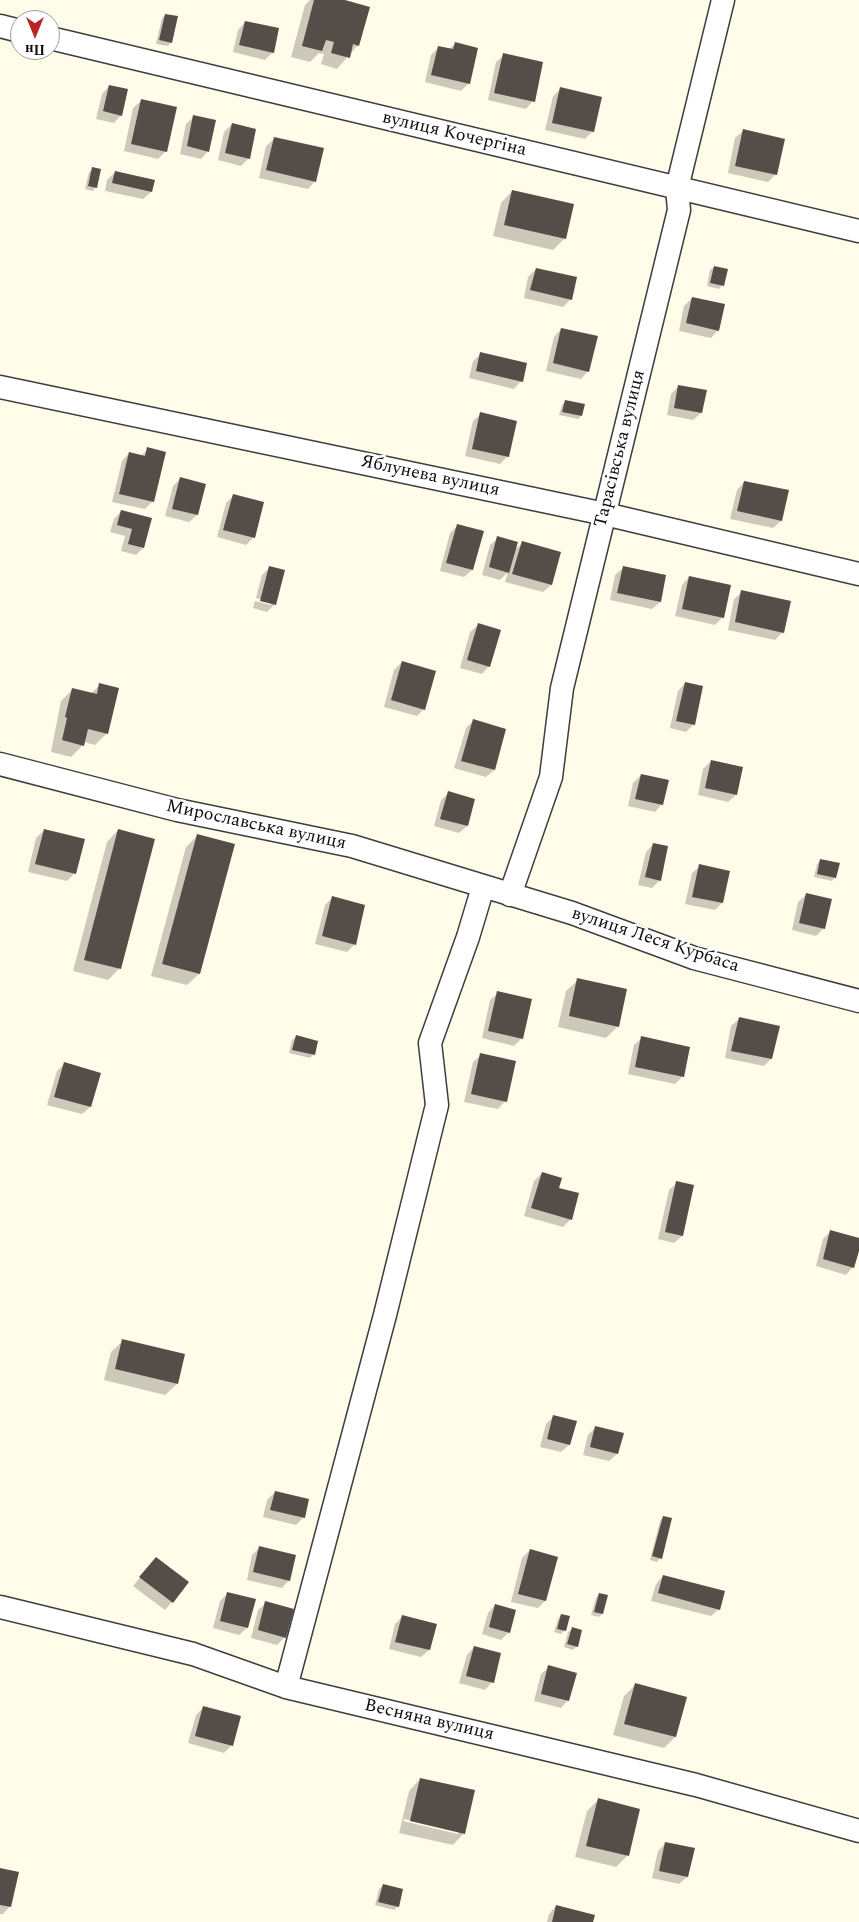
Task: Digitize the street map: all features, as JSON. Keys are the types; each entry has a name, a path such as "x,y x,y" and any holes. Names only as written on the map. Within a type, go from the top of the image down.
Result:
{"street":[{"name":"Тарасівська вулиця","path":"510,895 551,777 562,688 679,210 677,188 723,0"},
{"name":"вулиця Кочергіна","path":"60,40 859,232"},
{"name":"Яблунева вулиця","path":"0,387 605,514 859,574"},
{"name":"Мирославська вулиця","path":"0,764 177,810 352,846 510,895"},
{"path":"286,1687 385,1315 437,1105 430,1043 468,937 483,887"},
{"name":"вулиця Леся Курбаса","path":"510,895 572,913 694,958 859,1000"},
{"name":"Весняна вулиця","path":"0,1607 193,1654 286,1687 696,1785 769,1804 859,1831"}],"building":[{"path":"314,0 345,0 370,7 359,46 353,44 350,58 331,53 334,42 326,40 322,51 302,46"},
{"path":"165,14 178,16 172,43 159,40"},
{"path":"245,21 279,28 274,53 239,45"},
{"path":"455,42 478,48 470,84 431,75 438,46 453,49"},
{"path":"503,53 543,62 535,102 494,93"},
{"path":"109,85 128,89 122,116 103,111"},
{"path":"560,87 602,97 594,132 552,123"},
{"path":"141,99 177,107 167,152 131,144"},
{"path":"193,115 216,120 209,152 187,146"},
{"path":"232,123 256,129 250,159 225,153"},
{"path":"743,129 785,139 777,175 735,166"},
{"path":"274,137 324,148 316,182 266,170"},
{"path":"92,167 101,169 97,188 88,186"},
{"path":"115,171 155,180 152,192 112,183"},
{"path":"512,190 574,204 566,239 504,225"},
{"path":"714,266 728,269 724,286 710,283"},
{"path":"536,268 577,277 572,300 530,290"},
{"path":"692,297 725,304 719,331 686,323"},
{"path":"561,328 598,336 589,372 553,363"},
{"path":"480,352 527,363 523,382 476,371"},
{"path":"678,385 707,390 702,413 674,408"},
{"path":"565,400 585,404 582,416 562,412"},
{"path":"480,412 517,421 509,457 472,449"},
{"path":"147,447 166,452 154,502 119,494 129,452 145,456"},
{"path":"180,477 206,484 198,515 172,509"},
{"path":"744,481 789,490 782,521 737,511"},
{"path":"233,494 264,502 255,538 223,530"},
{"path":"121,510 152,518 144,548 128,544 132,529 117,525"},
{"path":"457,524 484,531 473,570 446,563"},
{"path":"497,536 518,542 509,573 489,567"},
{"path":"522,541 561,552 552,585 512,574"},
{"path":"269,566 285,570 276,605 260,601"},
{"path":"623,566 666,575 661,602 617,593"},
{"path":"689,576 731,585 724,618 682,609"},
{"path":"741,590 791,601 784,633 735,622"},
{"path":"478,623 501,630 490,667 467,660"},
{"path":"402,661 436,671 425,710 391,700"},
{"path":"685,682 703,686 695,725 676,721"},
{"path":"99,683 119,688 108,734 88,729 84,746 62,740 72,688 97,694"},
{"path":"473,719 506,729 495,770 461,761"},
{"path":"711,760 743,767 737,795 705,788"},
{"path":"641,774 669,780 663,805 635,799"},
{"path":"448,791 475,799 468,826 440,819"},
{"path":"44,829 85,839 76,874 35,864"},
{"path":"118,829 155,839 121,969 84,960"},
{"path":"197,834 235,844 200,974 162,964"},
{"path":"653,843 668,846 661,881 645,877"},
{"path":"820,859 840,863 836,878 817,874"},
{"path":"699,864 730,871 723,903 692,897"},
{"path":"806,893 832,899 825,929 799,923"},
{"path":"332,896 365,905 356,945 322,936"},
{"path":"577,978 627,989 619,1027 569,1016"},
{"path":"497,991 532,999 523,1039 488,1031"},
{"path":"739,1017 780,1026 772,1059 731,1051"},
{"path":"296,1035 318,1041 315,1055 292,1050"},
{"path":"641,1036 690,1047 684,1077 635,1067"},
{"path":"480,1053 516,1061 507,1102 471,1094"},
{"path":"64,1062 101,1073 91,1107 54,1097"},
{"path":"542,1172 562,1178 559,1188 579,1193 572,1220 531,1208"},
{"path":"676,1181 694,1185 683,1236 665,1232"},
{"path":"830,1230 859,1238 859,1251 854,1268 823,1259"},
{"path":"122,1339 185,1354 178,1384 115,1369"},
{"path":"553,1415 577,1421 570,1445 547,1439"},
{"path":"595,1426 624,1433 618,1454 590,1447"},
{"path":"275,1491 309,1499 305,1518 270,1510"},
{"path":"663,1516 672,1518 662,1559 652,1556"},
{"path":"259,1546 296,1555 290,1581 253,1572"},
{"path":"530,1549 558,1557 546,1601 518,1594"},
{"path":"156,1557 189,1582 173,1603 139,1577"},
{"path":"663,1575 725,1591 720,1610 658,1593"},
{"path":"227,1592 256,1599 248,1628 220,1621"},
{"path":"599,1593 608,1595 603,1614 594,1612"},
{"path":"265,1601 294,1609 286,1638 258,1630"},
{"path":"495,1604 516,1610 510,1633 489,1627"},
{"path":"561,1614 570,1616 566,1631 557,1629"},
{"path":"402,1615 437,1624 430,1650 395,1642"},
{"path":"572,1627 582,1630 578,1647 567,1644"},
{"path":"474,1646 501,1653 494,1683 466,1676"},
{"path":"548,1665 577,1673 569,1701 541,1694"},
{"path":"635,1683 687,1697 676,1737 624,1724"},
{"path":"203,1706 241,1716 233,1746 195,1736"},
{"path":"420,1778 475,1790 465,1834 410,1821"},
{"path":"598,1798 640,1809 629,1856 586,1846"},
{"path":"665,1842 695,1848 688,1877 659,1871"},
{"path":"0,1868 19,1872 11,1907 0,1905"},
{"path":"383,1884 403,1889 399,1907 378,1902"},
{"path":"556,1905 595,1915 593,1922 552,1922"}]}
